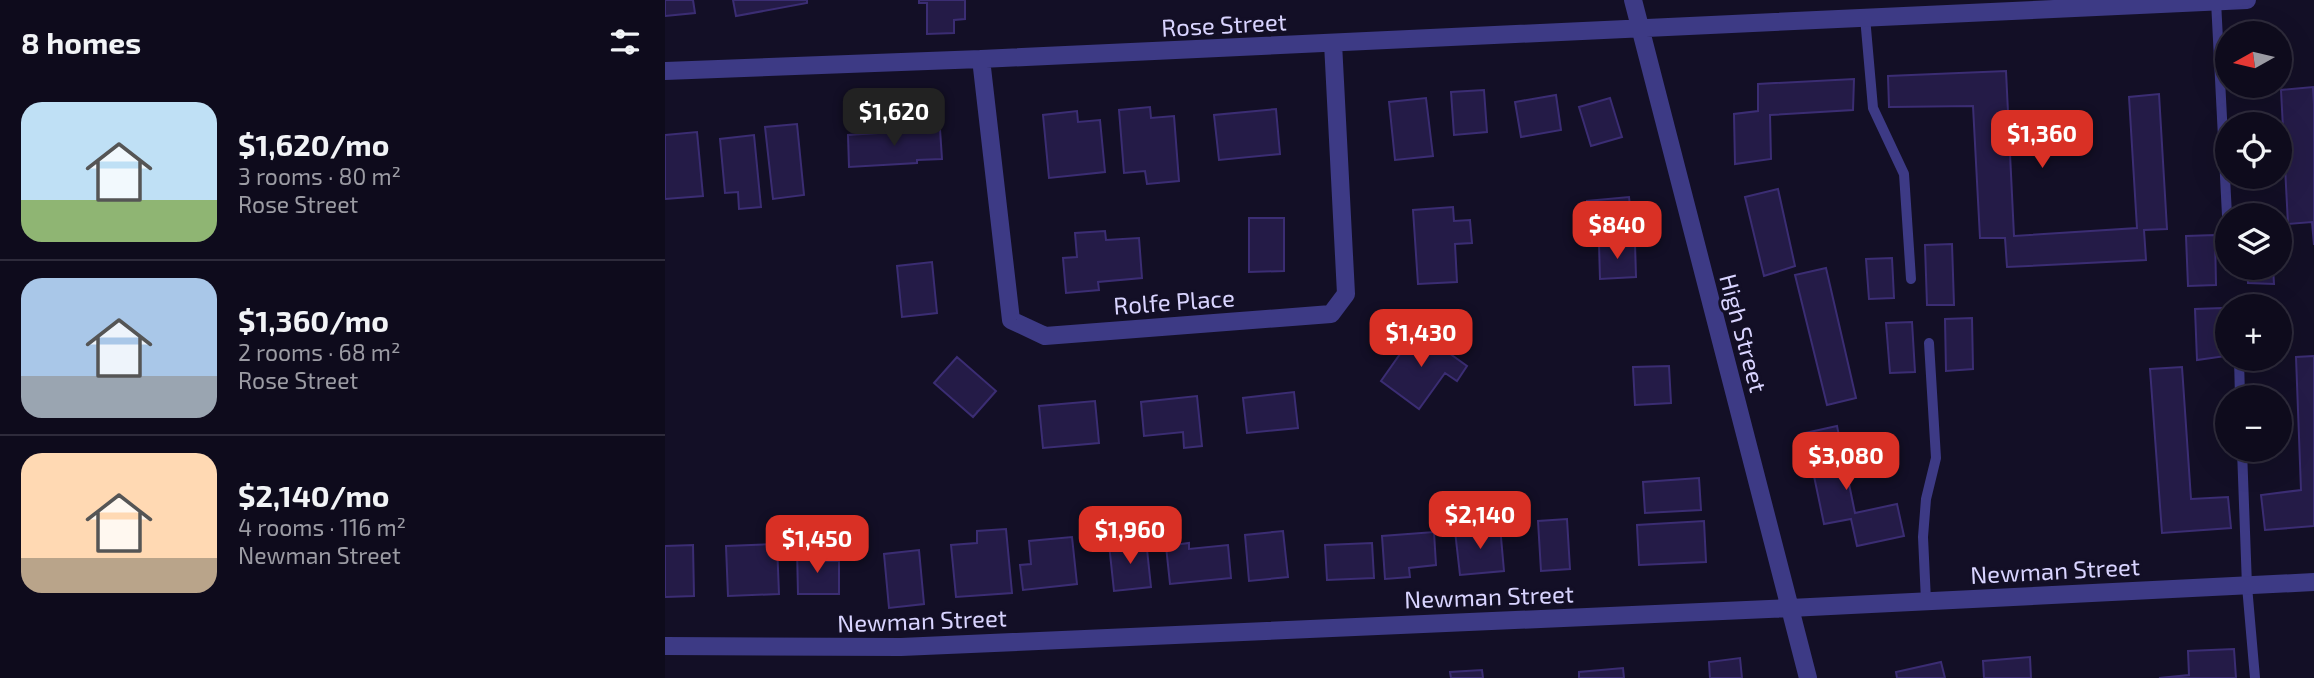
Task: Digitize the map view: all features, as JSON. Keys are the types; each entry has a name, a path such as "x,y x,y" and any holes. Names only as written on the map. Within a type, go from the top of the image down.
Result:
{"street":[{"name":"High Street","path":"1633,0 1808,678"},
{"name":"Rose Street","path":"665,71 981,59 2247,0"},
{"name":"Rolfe Place","path":"981,59 1011,320 1045,336 1331,314 1346,294 1333,43"},
{"name":"Newman Street","path":"665,646 901,647 2314,582"}],"lane":[{"path":"2216,1 2226,203"},
{"path":"1865,17 1873,108 1904,174 1911,279"},
{"path":"1926,601 1923,537 1926,499 1936,458 1929,343"},
{"path":"2242,462 2247,586 2255,678"}],"building":[{"path":"665,0 693,0 695,13 665,16"},
{"path":"733,0 807,0 807,3 736,16"},
{"path":"919,0 965,0 965,19 954,20 954,33 927,34 927,3 919,3"},
{"path":"2006,71 2014,236 2137,228 2129,97 2159,94 2167,229 2144,230 2146,260 2007,267 2005,238 1980,238 1973,106 1889,107 1888,76"},
{"path":"1854,79 1853,110 1770,115 1771,159 1735,164 1734,114 1758,111 1758,84"},
{"path":"2313,87 2314,245 2312,222 2292,224 2292,203 2287,203 2286,189 2292,189 2292,112 2282,112 2281,98 2293,98 2293,89"},
{"path":"1484,90 1487,132 1454,135 1451,92"},
{"path":"1556,95 1561,130 1521,137 1515,102"},
{"path":"1426,98 1433,156 1395,160 1389,102"},
{"path":"1610,98 1622,137 1591,146 1579,107"},
{"path":"1150,107 1151,118 1174,116 1179,181 1147,184 1145,171 1124,173 1119,110"},
{"path":"1276,109 1280,154 1219,160 1214,115"},
{"path":"1077,111 1078,122 1100,120 1105,172 1049,178 1043,115"},
{"path":"797,124 804,195 773,199 765,127"},
{"path":"940,129 942,159 849,167 848,135"},
{"path":"697,132 703,196 665,199 665,135"},
{"path":"754,135 761,207 739,209 738,192 725,193 720,139"},
{"path":"1778,189 1795,266 1764,276 1745,197"},
{"path":"1629,197 1633,233 1590,238 1587,201"},
{"path":"1453,207 1454,221 1470,220 1472,243 1455,244 1457,282 1418,284 1413,210"},
{"path":"1249,218 1284,218 1284,271 1249,272"},
{"path":"1105,231 1106,240 1139,238 1142,278 1098,282 1099,290 1066,293 1063,258 1077,257 1075,233"},
{"path":"2215,235 2216,285 2188,286 2186,236"},
{"path":"1635,243 1636,277 1600,279 1599,244"},
{"path":"1952,244 1954,305 1927,305 1925,245"},
{"path":"1892,258 1894,298 1869,299 1866,259"},
{"path":"932,262 937,313 902,317 897,266"},
{"path":"1826,268 1856,398 1827,405 1795,275"},
{"path":"2248,280 2274,280 2274,284 2248,283"},
{"path":"2215,308 2215,358 2197,360 2195,309"},
{"path":"1972,318 1973,369 1946,371 1945,319"},
{"path":"1912,322 1915,372 1890,373 1886,323"},
{"path":"1417,330 1467,366 1457,381 1445,373 1419,409 1381,381"},
{"path":"2314,356 2314,526 2265,530 2261,495 2301,490 2296,357"},
{"path":"957,357 996,391 973,417 934,383"},
{"path":"1669,366 1671,403 1635,405 1633,367"},
{"path":"2182,367 2191,499 2228,497 2231,528 2162,533 2150,369"},
{"path":"1294,392 1298,428 1247,433 1243,398"},
{"path":"1197,396 1202,446 1184,448 1183,432 1144,436 1141,402"},
{"path":"1095,401 1099,443 1043,448 1039,406"},
{"path":"1837,426 1855,513 1897,504 1904,536 1857,546 1851,519 1824,524 1805,433"},
{"path":"1699,478 1701,510 1645,513 1643,482"},
{"path":"1567,519 1570,569 1541,571 1538,521"},
{"path":"1704,521 1706,562 1639,565 1637,525"},
{"path":"1500,526 1504,571 1460,575 1455,531"},
{"path":"1006,529 1012,593 956,597 951,545 977,543 977,531"},
{"path":"1283,531 1288,577 1249,581 1245,535"},
{"path":"1434,532 1436,565 1409,568 1410,577 1385,579 1382,536"},
{"path":"1072,537 1077,584 1023,590 1020,565 1031,564 1029,541"},
{"path":"1146,540 1151,587 1114,591 1109,544"},
{"path":"1189,543 1189,549 1228,545 1231,578 1170,584 1166,546"},
{"path":"1372,543 1374,578 1327,580 1325,545"},
{"path":"777,544 779,594 728,596 726,546"},
{"path":"693,545 694,596 665,597 665,546"},
{"path":"797,549 812,549 812,561 839,561 839,594 798,594"},
{"path":"919,550 924,604 889,608 884,554"},
{"path":"2234,649 2236,678 2159,678 2189,675 2188,651"},
{"path":"2030,657 2031,678 1984,678 1983,661"},
{"path":"1740,658 1742,678 1710,678 1709,662"},
{"path":"1941,662 1945,678 1897,678 1896,672"},
{"path":"1623,668 1624,678 1579,678 1579,672"},
{"path":"1482,670 1483,678 1451,678 1450,672"}]}
